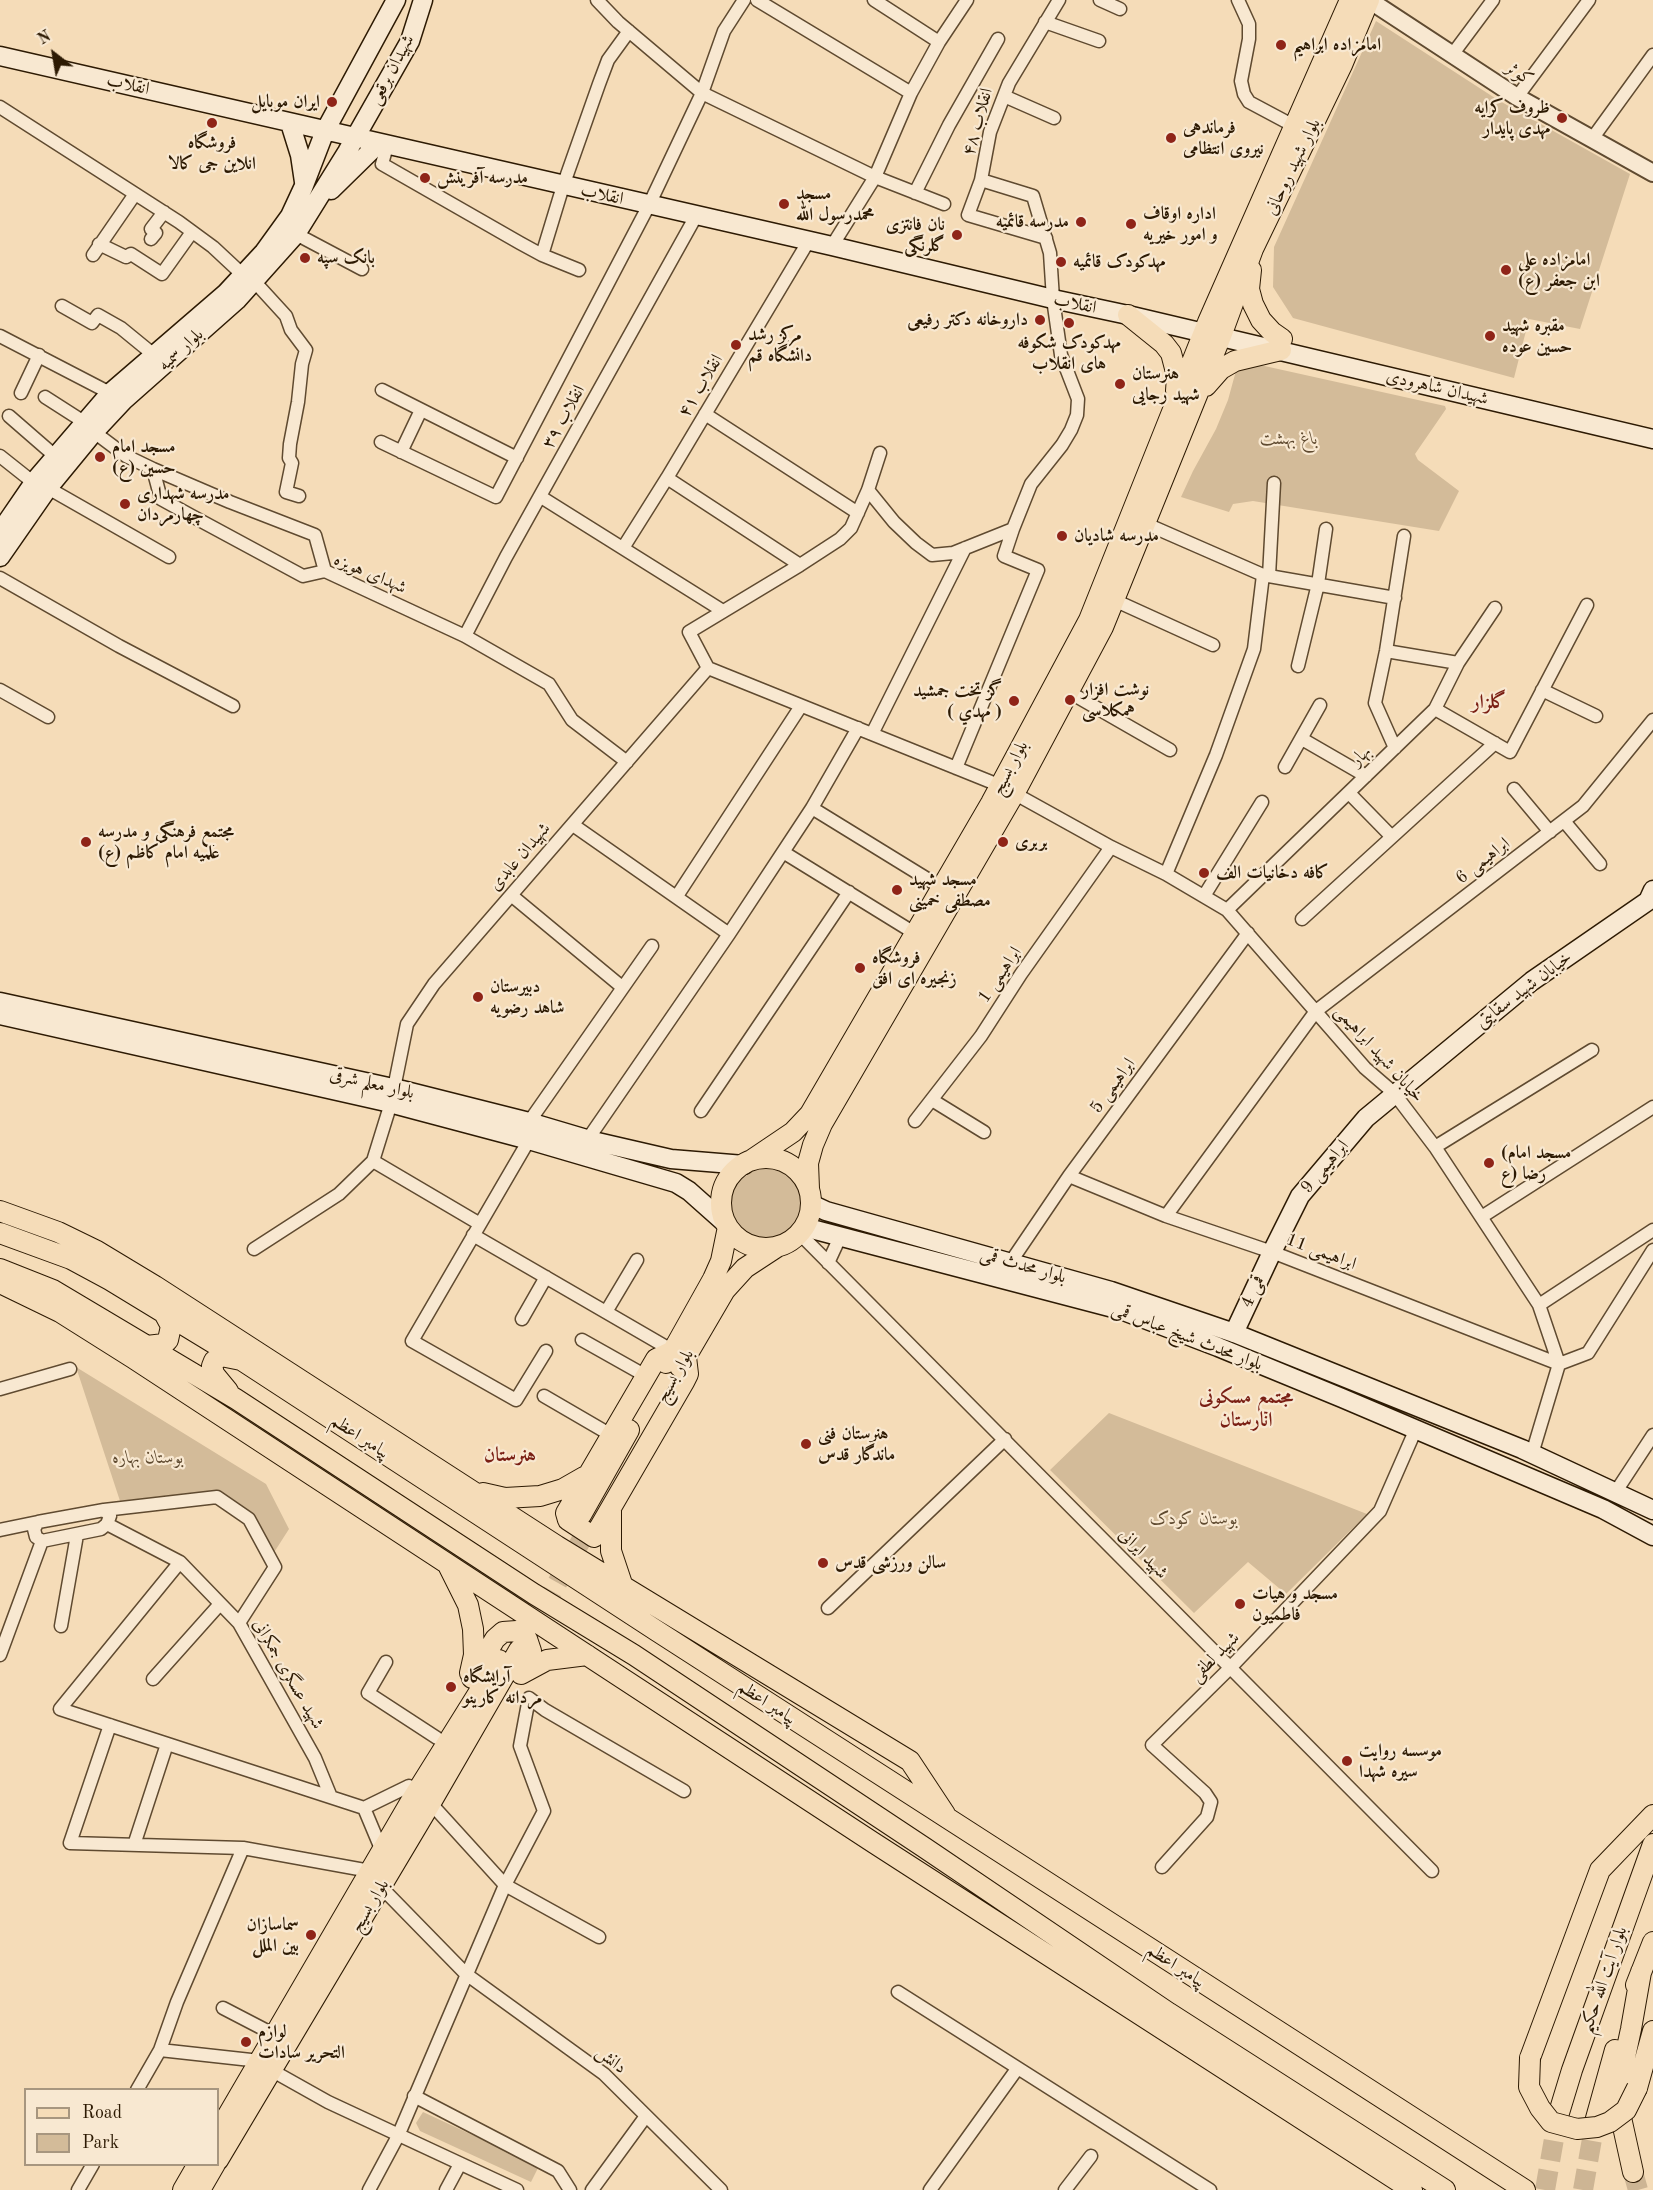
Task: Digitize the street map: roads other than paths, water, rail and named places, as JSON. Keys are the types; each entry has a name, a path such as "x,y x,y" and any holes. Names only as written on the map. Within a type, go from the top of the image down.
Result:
{"main road":[{"name":"شهیدان برقعی","path":"325,131 396,0"},
{"name":"شهیدان برقعی","path":"355,138 410,40 423,0"},
{"name":"بلوار شهید روحانی","path":"1216,332 1294,126 1350,0"},
{"name":"بلوار شهید روحانی","path":"1216,332 1253,249 1342,65 1369,0"},
{"name":"انقلاب","path":"0,56 832,246 1053,299 1216,332"},
{"path":"290,123 304,173 303,188"},
{"name":"بلوار سمیه","path":"0,557 55,456 123,401 237,300 303,188 325,131"},
{"name":"بلوار سمیه","path":"3,522 41,485 89,427 110,393 226,293 248,278 296,234 355,138"},
{"path":"311,210 382,145"},
{"path":"314,162 323,156 329,156 335,165 334,171"},
{"path":"1128,315 1159,339 1171,353 1185,400 1221,369 1235,361 1282,345 1261,320 1253,304 1249,289 1253,249"},
{"name":"شهیدان شاهرودی","path":"1216,332 1653,428"},
{"name":"بلوار بسیج","path":"810,1196 808,1163 822,1124 1007,789 1089,620 1216,332"},
{"name":"شهیدان شاهرودی","path":"1282,345 1653,439"},
{"name":"بلوار بسیج","path":"747,1163 793,1132 810,1114 942,888 1070,692 1114,600 1144,523 1185,400"},
{"name":"خیابان شهید سقایتی","path":"1394,1093 1532,981 1648,901 1653,890"},
{"name":"بلوار معلم شرقی","path":"0,1002 392,1096 529,1140 676,1183 689,1191 727,1225"},
{"name":"بلوار معلم شرقی","path":"0,1015 529,1122 671,1159 747,1163"},
{"name":"ابراهیمی 9","path":"1272,1252 1300,1196 1366,1118 1394,1093"},
{"path":"764,1158 779,1160 802,1176 810,1196 808,1218 802,1230 790,1241 777,1247 761,1248 747,1244 734,1235 727,1225 721,1208 722,1194 728,1180 737,1169 764,1158"},
{"name":"بلوار محدث قمی","path":"810,1196 826,1211 1112,1291 1234,1333"},
{"path":"0,1211 58,1232 97,1251 201,1315 471,1491 577,1568 623,1587 910,1761 950,1821"},
{"name":"بلوار بسیج","path":"587,1518 679,1354 721,1261 727,1225"},
{"name":"بلوار محدث شیخ عباس قمی","path":"802,1230 840,1237 1121,1310 1218,1347 1603,1509 1653,1536"},
{"name":"پیامبر اعظم","path":"0,1233 71,1259 243,1361 577,1568 657,1631 1525,2190"},
{"name":"بلوار بسیج","path":"679,1354 725,1290 746,1269 777,1247"},
{"name":"قمی 4","path":"1234,1333 1272,1252"},
{"name":"پیامبر اعظم","path":"0,1269 53,1290 236,1399 534,1593 634,1655 1168,2013 1445,2190"},
{"path":"0,1283 60,1312 88,1329 874,1843 1412,2190"},
{"path":"147,1346 164,1344 168,1340 171,1326 164,1313"},
{"name":"بلوار محدث شیخ عباس قمی","path":"1234,1333 1532,1454 1653,1510"},
{"path":"679,1354 688,1374 594,1537 568,1520 566,1513 657,1359 679,1354"},
{"path":"236,1399 218,1381 212,1366 214,1361 221,1356 243,1361"},
{"path":"471,1491 506,1498 540,1496 562,1489 587,1475"},
{"path":"611,1509 611,1551 623,1587"},
{"path":"446,1563 468,1605 473,1629 474,1655 467,1687"},
{"path":"503,1632 523,1634 530,1645 529,1657 467,1761 420,1802 437,1738 495,1639 503,1632"},
{"name":"بلوار بسیج","path":"219,2131 265,2066 381,1887 420,1802 514,1646"},
{"path":"518,1676 548,1660 587,1655"},
{"name":"بلوار بسیج","path":"219,2158 265,2066 274,2035 382,1851 420,1802"},
{"path":"1653,1815 1600,1870 1530,2058 1529,2087 1540,2108 1551,2122 1577,2129 1597,2127 1610,2122 1626,2110 1637,2088 1653,2031"},
{"path":"874,1843 925,1848"},
{"name":"بلوار آیت الله حکیم","path":"1558,2116 1572,2070 1653,1844"},
{"name":"بلوار آیت الله حکیم","path":"1595,2122 1605,2079 1653,1942"},
{"path":"1633,2172 1618,2104 1619,2085 1641,1972"},
{"path":"1149,2020 1168,2013"},
{"path":"183,2190 197,2166"},
{"path":"200,2190 214,2166"}],"street":[{"path":"597,0 629,31 702,93 875,177 944,204"},
{"path":"381,442 496,497 649,205 702,93 724,31 744,0"},
{"path":"756,0 911,93"},
{"path":"874,0 939,42"},
{"name":"انقلاب ۴۸","path":"957,768 1038,570 1004,556 1031,484 1062,445 1077,414 1078,399 1061,355 1053,299 1050,253 1033,196 981,180 990,132 1009,83 1059,0"},
{"path":"1100,0 1120,9"},
{"path":"1238,0 1249,24 1249,39 1241,81 1244,94 1249,102 1294,126"},
{"name":"کوثر","path":"1369,0 1517,97 1653,173"},
{"path":"1452,55 1493,0"},
{"path":"1517,97 1589,0"},
{"path":"832,246 875,177 911,93 960,3"},
{"path":"1045,22 1099,41"},
{"path":"542,255 563,186 608,60 629,31"},
{"path":"915,193 949,125 998,39"},
{"path":"1592,139 1653,55"},
{"path":"1004,96 1054,118"},
{"path":"0,107 164,212 213,247 286,316 291,330 306,350 290,444 289,458 292,463 286,492 299,496"},
{"path":"382,145 382,164 542,255 579,270"},
{"path":"981,180 968,215 1046,238"},
{"path":"135,194 96,249 126,258 131,254 162,274 192,232"},
{"path":"152,239 156,233 152,229 164,212"},
{"name":"انقلاب ۳۹","path":"465,636 506,556 696,216"},
{"path":"296,234 362,269"},
{"name":"انقلاب ۴۱","path":"623,548 808,242"},
{"path":"62,306 92,323 98,315 121,328 154,355"},
{"path":"0,336 110,393"},
{"path":"21,393 39,356"},
{"path":"382,390 517,459"},
{"path":"45,398 89,427 126,456 230,502 315,534 325,571"},
{"path":"401,452 421,410"},
{"path":"705,414 858,513"},
{"path":"9,417 55,456"},
{"path":"708,668 689,632 800,566 840,539 851,528 858,513 880,453"},
{"path":"0,456 41,485 169,557"},
{"name":"شهدای هویزه","path":"153,469 161,499 303,576 325,571 465,636 549,684 572,720 627,762"},
{"path":"667,478 800,566"},
{"path":"1166,874 1216,755 1254,649 1266,575 1274,483"},
{"path":"868,490 894,522 932,555 940,556 1013,530"},
{"path":"540,497 723,611"},
{"path":"1144,523 1266,575 1395,598"},
{"path":"1298,666 1318,584 1326,529"},
{"path":"1395,748 1375,703 1386,651 1404,536"},
{"path":"872,734 965,548"},
{"path":"0,578 119,646 233,706"},
{"path":"1114,600 1213,645"},
{"path":"1435,710 1510,752 1587,605"},
{"name":"بهار","path":"1227,910 1435,710 1458,663 1495,608"},
{"path":"1386,651 1458,663"},
{"name":"خیابان شهید ابراهیمی","path":"708,668 1007,789 1111,847 1166,874 1227,910 1365,1068 1394,1093 1436,1147 1539,1305 1559,1364"},
{"name":"شهیدان عابدی","path":"373,1161 392,1096 407,1024 434,984 708,668"},
{"path":"0,690 48,717"},
{"path":"1542,690 1596,716"},
{"path":"1070,692 1170,750"},
{"path":"677,896 801,705"},
{"path":"1285,767 1320,705"},
{"name":"ابراهیمی 6","path":"1166,1216 1316,1011 1583,806 1653,720"},
{"path":"588,1139 729,934 812,808 858,728"},
{"path":"1302,739 1366,776"},
{"path":"1302,919 1495,744"},
{"path":"1514,789 1550,832"},
{"path":"1349,793 1392,837"},
{"path":"1204,896 1262,802"},
{"path":"812,808 942,888"},
{"path":"1564,821 1600,864"},
{"path":"573,825 729,934"},
{"name":"ابراهیمی 1","path":"915,1121 981,1036 1021,974 1111,847"},
{"path":"783,852 916,933"},
{"path":"701,1111 849,892"},
{"path":"511,896 622,987"},
{"name":"ابراهیمی 5","path":"1010,1263 1069,1176 1248,933"},
{"path":"529,1122 652,946"},
{"path":"1436,1147 1592,1050"},
{"path":"932,1100 984,1132"},
{"path":"1483,1216 1653,1107"},
{"path":"529,1140 412,1341 516,1400 546,1351"},
{"path":"254,1249 339,1194 373,1161 480,1224"},
{"name":"ابراهیمی 11","path":"1069,1176 1166,1216 1272,1252 1559,1364"},
{"name":"شهید ایرانی","path":"802,1230 828,1263 1432,1871"},
{"path":"1539,1305 1653,1230"},
{"path":"474,1235 679,1354"},
{"path":"828,1263 840,1237"},
{"path":"1532,1454 1559,1364 1588,1353 1653,1250"},
{"path":"606,1312 637,1260"},
{"path":"522,1319 546,1277"},
{"path":"582,1340 646,1376"},
{"path":"0,1389 70,1369"},
{"path":"544,1396 611,1436"},
{"name":"شهید لطفی","path":"1162,1867 1207,1817 1211,1802 1205,1793 1152,1745 1230,1668 1380,1511 1415,1431"},
{"path":"1615,1493 1653,1435"},
{"path":"828,1608 1005,1439"},
{"path":"0,1530 104,1510 217,1497 249,1519 275,1567 239,1623"},
{"path":"38,1522 34,1529 36,1537 42,1541 101,1529 107,1524 110,1516 104,1510"},
{"name":"شهید عسگری جمکرانی","path":"107,1524 180,1563 239,1623 315,1758 331,1797"},
{"path":"61,1626 77,1534"},
{"path":"0,1655 42,1541"},
{"path":"180,1563 60,1709 364,1808 420,1802 505,1885 599,1937"},
{"path":"153,1679 220,1604"},
{"path":"386,1662 368,1693 437,1738"},
{"path":"369,2190 398,2136 505,1885 544,1811 520,1746 529,1698 545,1710 684,1791"},
{"path":"110,1725 70,1842 243,1848 370,1871"},
{"path":"134,1845 167,1744"},
{"path":"364,1808 382,1851"},
{"path":"138,2088 160,2050 177,2002 243,1848"},
{"name":"دانش","path":"381,1887 466,1974 604,2074 721,2190"},
{"path":"898,1992 1210,2190"},
{"path":"223,2008 274,2035"},
{"path":"160,2050 265,2066 328,2102 517,2190"},
{"path":"930,2190 1017,2069"},
{"path":"414,2096 558,2171 570,2190"},
{"path":"592,2190 646,2116"},
{"path":"1065,2190 1091,2156"},
{"path":"446,2190 460,2164"},
{"path":"78,2190 92,2166"}],"tunnel":[{"path":"528,1635 592,1521"},
{"path":"1545,2190 1558,2116"},
{"path":"1583,2190 1595,2122"},
{"path":"1633,2172 1638,2190"}],"place":[{"name":"امامزاده ابراهیم","path":"1281,45"},
{"name":"ایران موبایل","path":"332,102"},
{"name":"ظروف کرایه مهدی پایدار","path":"1562,118"},
{"name":"فروشگاه انلاین جی کالا","path":"212,123"},
{"name":"فرماندهی نیروی انتظامی","path":"1171,138"},
{"name":"مدرسه آفرینش","path":"425,178"},
{"name":"مسجد محمدرسول الله","path":"784,204"},
{"name":"مدرسه قائمیه","path":"1081,222"},
{"name":"اداره اوقاف و امور خیریه","path":"1131,224"},
{"name":"نان فانتزی گلرنگی","path":"957,235"},
{"name":"بانک سپه","path":"305,258"},
{"name":"مهدکودک قائمیه","path":"1061,262"},
{"name":"امامزاده علی‌ ابن جعفر (ع)","path":"1506,270"},
{"name":"داروخانه دکتر رفیعی","path":"1040,320"},
{"name":"مهدکودک شکوفه های انقلاب","path":"1069,323"},
{"name":"مقبره شهید حسین عوده","path":"1490,336"},
{"name":"مرکز رشد دانشگاه قم","path":"736,345"},
{"name":"هنرستان شهید رجایی","path":"1120,384"},
{"name":"مسجد امام حسین (ع)","path":"100,457"},
{"name":"مدرسه شهداری چهارمردان","path":"125,504"},
{"name":"مدرسه شادیان","path":"1062,536"},
{"name":"نوشت افزار همکلاسی","path":"1070,700"},
{"name":"گز تخت جمشيد ( مهدي )","path":"1014,701"},
{"name":"مجتمع فرهنگی و مدرسه علمیه امام کاظم (ع)","path":"86,842"},
{"name":"بربری","path":"1003,842"},
{"name":"کافه دخانیات الف","path":"1204,873"},
{"name":"مسجد شهید مصطفی خمینی","path":"897,890"},
{"name":"فروشگاه زنجیره ای افق","path":"860,968"},
{"name":"دبیرستان شاهد رضویه","path":"478,997"},
{"name":"(مسجد امام رضا (ع","path":"1489,1163"},
{"name":"هنرستان فنی ماندگار قدس","path":"806,1444"},
{"name":"سالن ورزشی قدس","path":"823,1563"},
{"name":"مسجد و هیات فاطمیون","path":"1240,1604"},
{"name":"آرایشگاه مردانه کارینو","path":"451,1687"},
{"name":"موسسه روایت سیره شهدا","path":"1347,1761"},
{"name":"سماسازان بین الملل","path":"311,1935"},
{"name":"لوازم التحریر سادات","path":"246,2042"}],"district":[{"name":"گلزار","path":"1489,703"},
{"name":"مجتمع مسکونی انارستان","path":"1246,1410"},
{"name":"هنرستان","path":"510,1456"}],"park label":[{"name":"باغ بهشت","path":"1289,439"},
{"name":"بوستان بهاره","path":"148,1458"},
{"name":"بوستان کودک","path":"1194,1519"}]}
